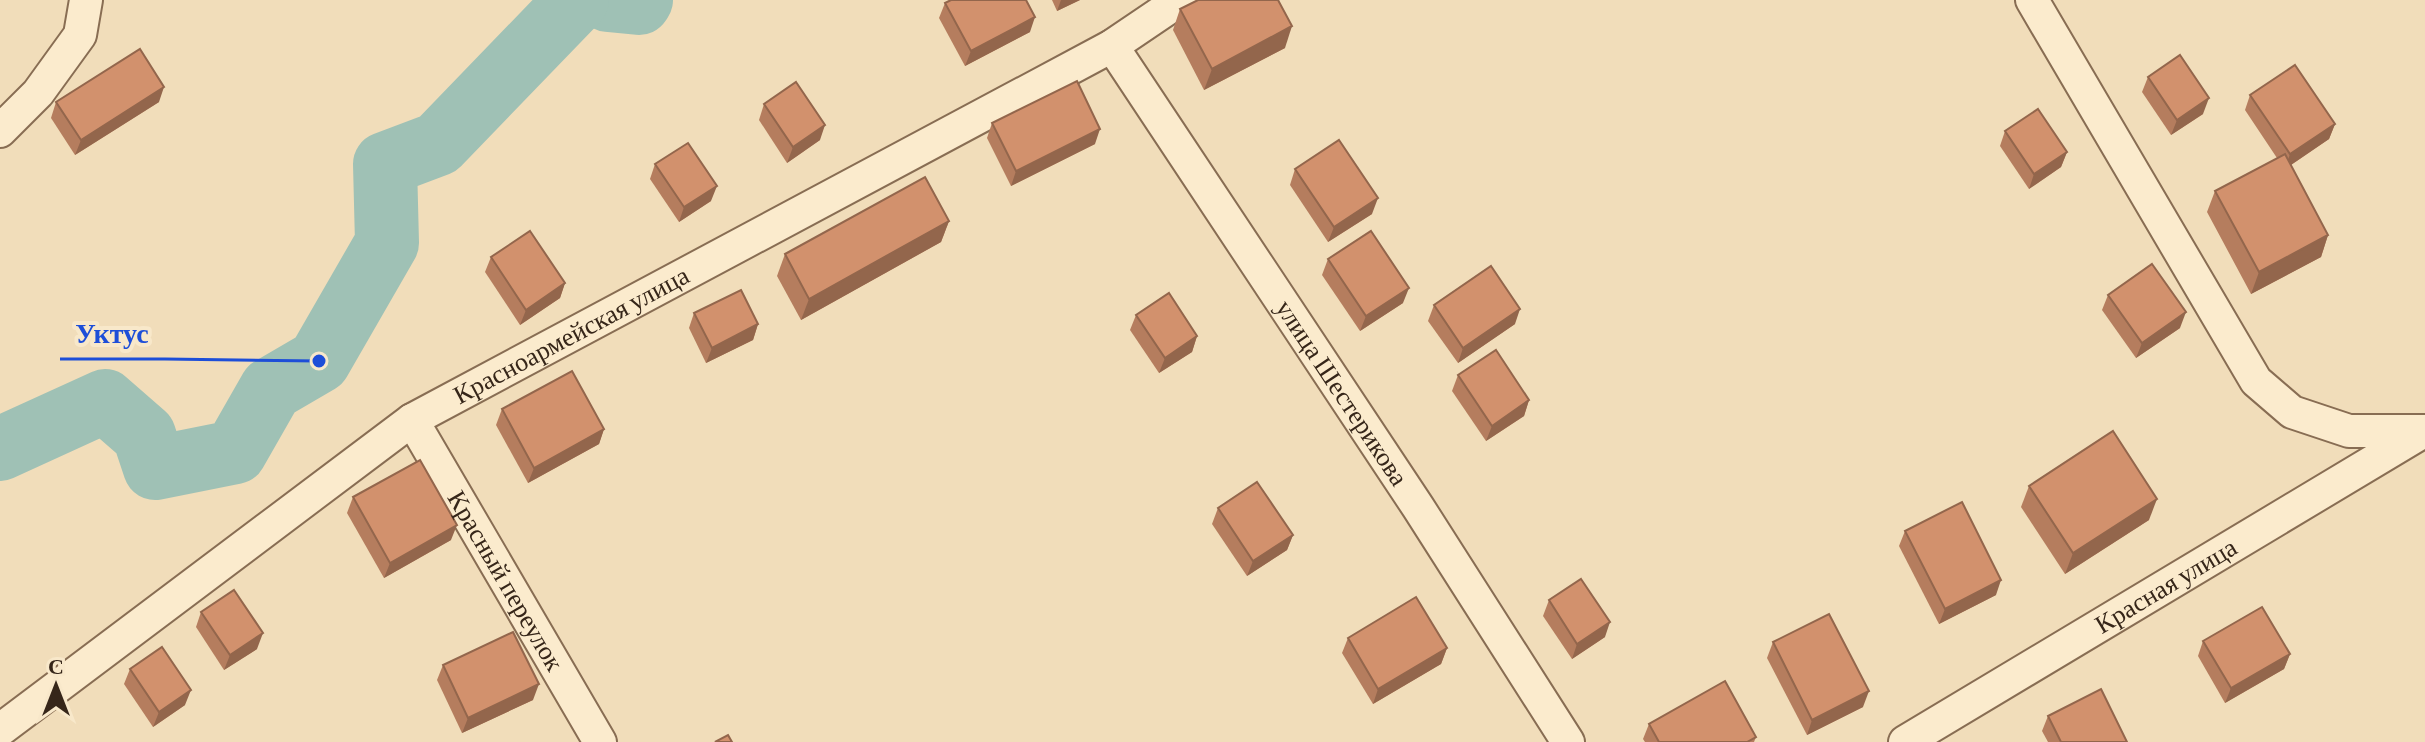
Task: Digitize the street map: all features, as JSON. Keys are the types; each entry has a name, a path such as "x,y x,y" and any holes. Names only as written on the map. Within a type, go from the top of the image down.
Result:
{"street":[{"path":"0,131 38,93 80,35 86,0"},
{"name":"Красноармейская улица","path":"0,730 412,420 1112,46 1180,0"},
{"path":"2032,0 2256,381 2292,412 2349,431 2424,431"},
{"name":"улица Шестерикова","path":"1112,46 1418,507 1568,742"},
{"name":"Красный переулок","path":"412,420 600,742"},
{"name":"Красная улица","path":"1905,742 2424,431"}],"building":[{"path":"951,0 1026,0 1035,17 971,51 945,3"},
{"path":"1198,0 1278,0 1292,26 1212,69 1180,9"},
{"path":"140,49 164,87 81,140 56,102"},
{"path":"2180,55 2209,98 2177,120 2148,77"},
{"path":"2295,65 2335,124 2290,154 2250,95"},
{"path":"1077,81 1100,129 1016,171 992,123"},
{"path":"796,82 825,125 793,147 764,104"},
{"path":"2038,109 2067,152 2034,174 2005,131"},
{"path":"1339,140 1378,198 1334,227 1295,169"},
{"path":"688,143 717,186 684,207 655,164"},
{"path":"2285,154 2328,235 2259,272 2215,191"},
{"path":"925,177 949,221 809,299 785,254"},
{"path":"530,231 565,283 526,310 491,257"},
{"path":"1371,231 1409,288 1366,316 1328,259"},
{"path":"2152,264 2186,312 2142,343 2108,295"},
{"path":"1491,266 1520,309 1463,348 1434,305"},
{"path":"741,290 758,324 712,348 694,313"},
{"path":"1169,293 1197,336 1165,358 1136,315"},
{"path":"1496,350 1529,400 1492,426 1458,375"},
{"path":"572,371 604,429 534,468 502,409"},
{"path":"2113,431 2157,499 2073,553 2029,486"},
{"path":"420,460 457,525 390,563 353,497"},
{"path":"1257,482 1293,535 1253,561 1218,508"},
{"path":"1962,502 2001,580 1945,609 1905,531"},
{"path":"1581,579 1610,622 1577,644 1549,600"},
{"path":"234,590 263,633 230,655 201,612"},
{"path":"1416,597 1447,648 1378,689 1348,638"},
{"path":"2262,607 2290,654 2231,688 2203,641"},
{"path":"1829,614 1869,691 1812,720 1773,642"},
{"path":"513,632 539,684 468,718 443,665"},
{"path":"162,647 191,690 159,712 130,669"},
{"path":"1725,681 1756,737 1747,742 1659,742 1649,724"},
{"path":"2101,689 2127,742 2061,742 2048,716"},
{"path":"728,735 732,742 715,742"}],"waterway":[{"path":"0,449 105,401 144,435 155,468 235,452 271,389 319,361 387,243 385,164 438,144 577,0"},
{"path":"608,0 639,3 641,0"}],"place":[{"name":"Уктус","path":"319,361"}]}
